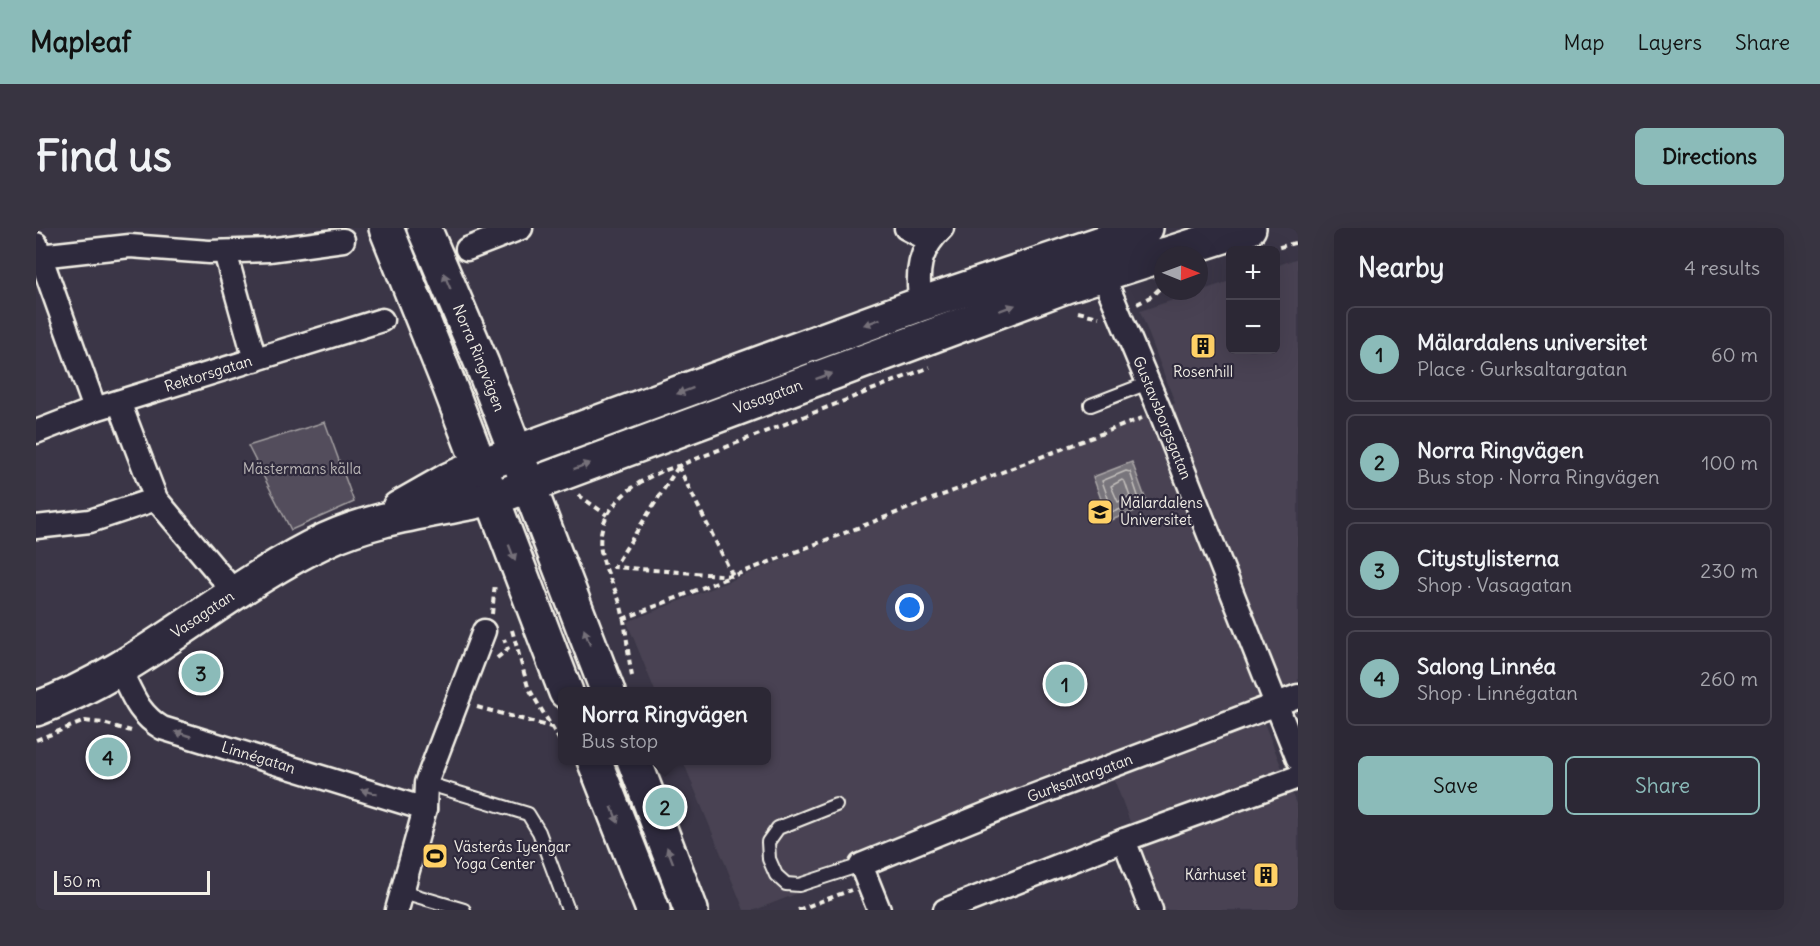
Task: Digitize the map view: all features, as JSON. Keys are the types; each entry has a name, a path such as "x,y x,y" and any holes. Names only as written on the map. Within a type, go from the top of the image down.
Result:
{"street":[{"path":"386,228 449,385 564,687"},
{"name":"Norra Ringvägen","path":"424,228 482,364 528,486 621,686"},
{"path":"467,249 521,228"},
{"path":"906,228 936,234 920,261 918,284 921,304"},
{"name":"Vasagatan","path":"36,709 119,668 235,593 328,539 371,524 492,498 528,486 1055,290 1146,228"},
{"name":"Vasagatan","path":"1192,246 1249,228"},
{"path":"95,409 38,250 130,246 225,252 269,250 343,240"},
{"path":"225,252 255,360"},
{"name":"Vasagatan","path":"371,524 450,479 479,466 921,304 1097,260 1154,256"},
{"name":"Gustavsborgsgatan","path":"1097,260 1161,411 1298,759"},
{"name":"Rektorsgatan","path":"36,432 95,409 382,320"},
{"path":"119,402 156,500 235,593"},
{"path":"36,527 90,521 156,500"},
{"path":"400,901 425,809 426,783 484,632"},
{"name":"Linnégatan","path":"119,668 138,706 148,719 162,728 425,809"},
{"name":"Gurksaltargatan","path":"865,874 1006,806 1298,696"},
{"path":"596,765 652,910"},
{"path":"636,765 691,910"},
{"path":"945,910 1124,840 1298,777"},
{"path":"1124,840 1151,910"},
{"path":"865,874 879,910"}],"lane":[{"path":"1091,405 1148,383"},
{"path":"426,783 528,814 539,832 568,910"},
{"path":"836,805 778,828 768,842 769,859 776,876 786,884 799,885 865,874"},
{"path":"400,901 465,910"}],"path":[{"path":"1280,247 1298,242"},
{"path":"1074,313 1080,311 1095,317 1104,316"},
{"path":"621,686 623,619 620,603 603,560 600,538 607,515 624,494 638,482 655,474 937,365"},
{"path":"623,619 1161,411"},
{"path":"678,466 614,567 734,576"},
{"path":"678,466 734,576"},
{"path":"484,632 494,610 495,580"},
{"path":"470,705 551,727 558,738"},
{"path":"36,740 85,721"},
{"path":"798,910 865,874"}],"shaded area":[{"name":"Mälardalens Universitet","path":"1298,258 1298,700 1261,715 1298,809 1298,910 1163,910 1111,771 755,910 744,910 685,765 771,765 771,687 653,687 627,622 1175,403 1140,311 1173,300 1208,300 1208,288 1226,282 1226,354 1280,354 1280,265"}],"green space":[{"name":"Mästermans källa","path":"325,422 354,502 291,530 248,446"}],"water":[{"path":"1132,462 1148,506 1109,521 1093,477"}],"place":[{"name":"Rosenhill","path":"1203,346"},
{"name":"Mälardalens Universitet","path":"1100,512"},
{"name":"Citystylisterna","path":"201,673"},
{"name":"Mälardalens universitet","path":"1065,684"},
{"name":"Salong Linnéa","path":"108,757"},
{"name":"Norra Ringvägen","path":"665,807"},
{"name":"Västerås Iyengar Yoga Center","path":"435,856"},
{"name":"Kårhuset","path":"1266,875"}]}
